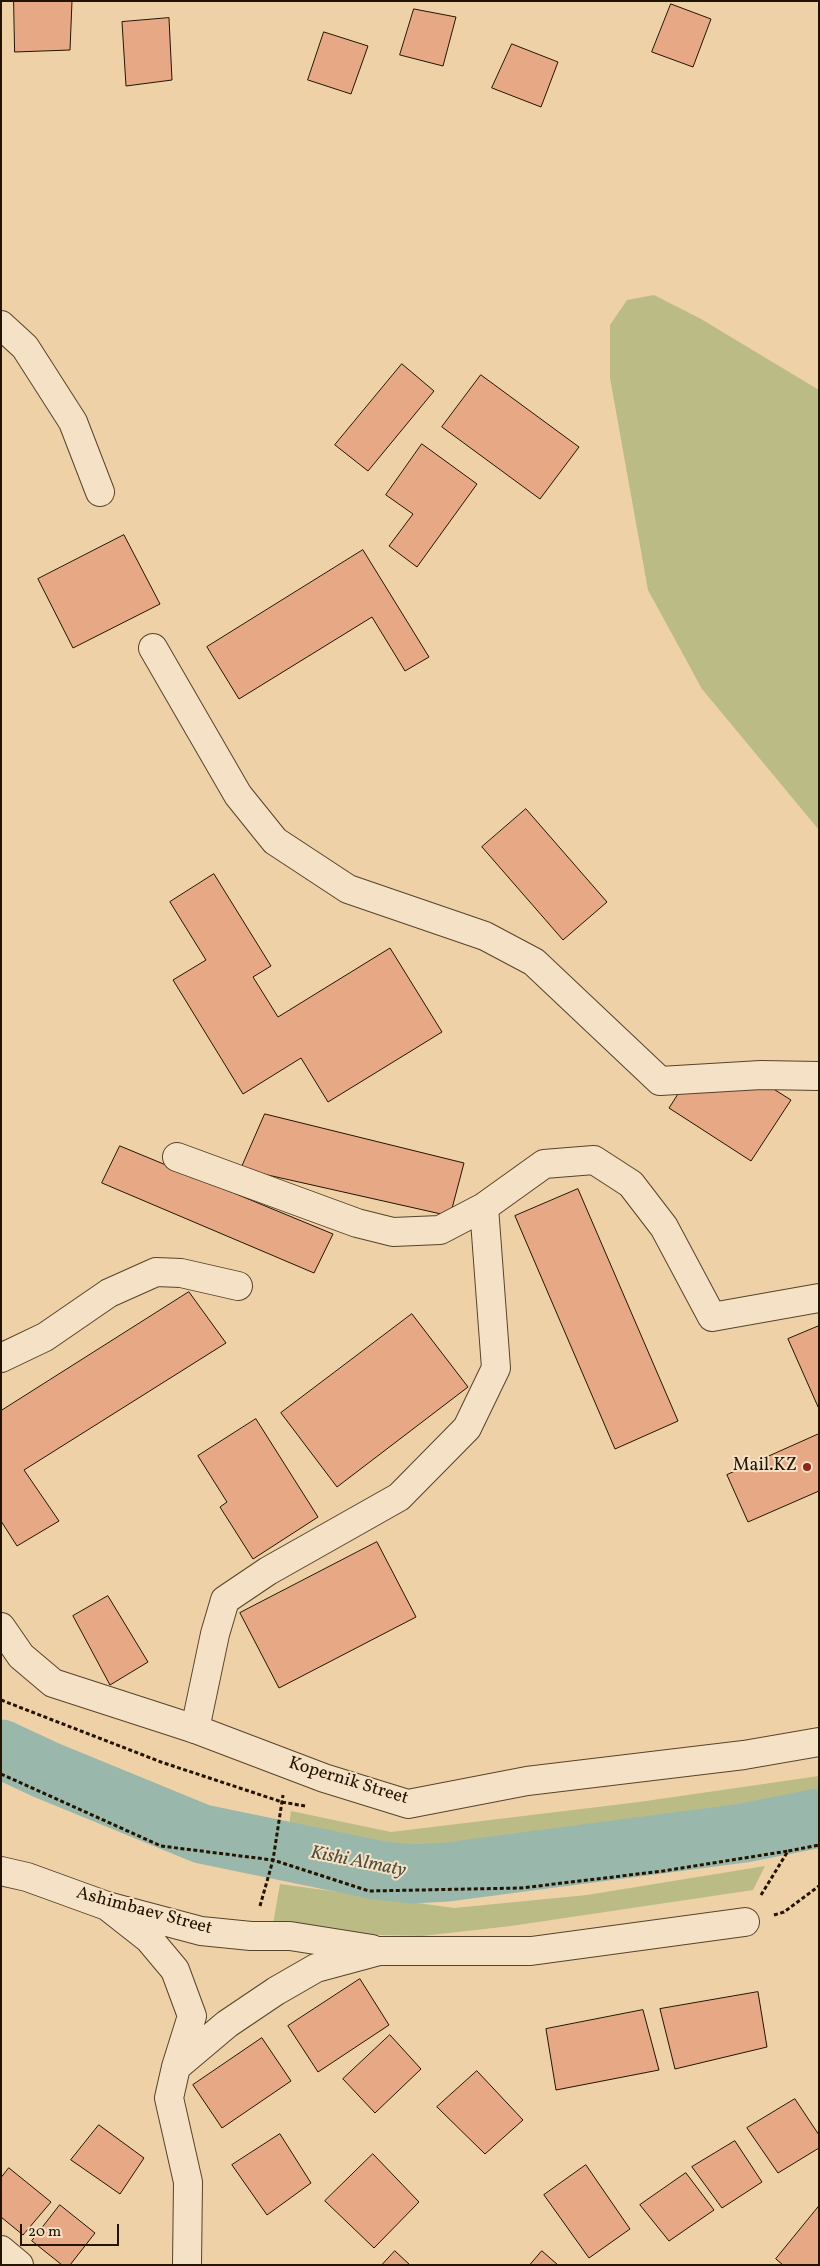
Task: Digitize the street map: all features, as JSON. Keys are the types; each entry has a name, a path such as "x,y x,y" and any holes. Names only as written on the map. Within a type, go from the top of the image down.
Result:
{"street":[{"path":"1,325 25,347 73,422 100,492"},
{"path":"152,648 238,795 275,840 348,888 485,936 534,962 660,1081 761,1075 819,1076"},
{"path":"177,1157 357,1223 393,1232 440,1230 484,1207 544,1164 594,1160 630,1184 664,1227 712,1317 819,1298"},
{"path":"195,1729 215,1634 225,1600 268,1571 399,1497 467,1428 496,1368 484,1207"},
{"path":"1,1358 45,1337 109,1293 156,1272 181,1273 238,1286"},
{"name":"Kopernik Street","path":"1,1627 21,1656 53,1683 195,1729 324,1778 408,1804 527,1781 744,1754 819,1742"},
{"name":"Ashimbaev Street","path":"1,1871 27,1877 107,1906 201,1931 251,1936 290,1936 379,1951"},
{"path":"107,1906 149,1939 175,1970 192,2016 176,2067 169,2098 188,2182 187,2265"},
{"path":"176,2067 227,2024 276,1991 316,1968 379,1951 531,1951 745,1922"},
{"path":"1,2250 20,2265"}],"path":[{"path":"1,1700 161,1762 282,1802 273,1860 251,1936"},
{"path":"1,1774 161,1846 273,1860 369,1891 521,1888 663,1871 819,1845"},
{"path":"745,1922 788,1851"},
{"path":"745,1922 784,1912 819,1886"}],"green space":[{"path":"654,295 701,319 819,390 819,830 702,689 648,590 610,378 610,325 627,300"},
{"path":"819,1776 819,1808 747,1822 384,1858 287,1842 291,1811 391,1832 639,1802"},
{"path":"765,1866 753,1890 511,1926 422,1936 340,1934 273,1924 280,1884 454,1908 587,1895"}],"building":[{"path":"14,1 72,1 70,50 15,52"},
{"path":"671,4 711,19 693,67 652,52"},
{"path":"414,9 456,17 443,66 400,55"},
{"path":"169,18 172,80 126,86 122,22"},
{"path":"324,32 368,46 351,94 308,80"},
{"path":"512,44 558,62 541,107 492,88"},
{"path":"402,364 434,391 368,471 335,445"},
{"path":"481,375 579,447 540,499 442,427"},
{"path":"422,444 477,484 417,567 389,546 413,514 386,495"},
{"path":"124,535 160,604 73,648 38,579"},
{"path":"363,550 429,657 405,671 372,617 239,699 207,647"},
{"path":"526,809 607,902 563,940 482,847"},
{"path":"214,874 271,966 253,977 278,1017 390,948 442,1032 328,1102 301,1058 243,1094 173,980 206,960 170,902"},
{"path":"764,1083 791,1100 751,1161 669,1108 678,1094"},
{"path":"265,1114 464,1163 450,1216 241,1169"},
{"path":"120,1146 333,1234 314,1273 102,1183"},
{"path":"578,1189 678,1421 615,1449 515,1216"},
{"path":"189,1292 226,1343 24,1470 59,1521 17,1546 1,1521 1,1411"},
{"path":"412,1314 468,1387 337,1487 281,1413"},
{"path":"819,1326 819,1409 788,1339"},
{"path":"256,1419 318,1517 253,1559 220,1507 227,1502 198,1456"},
{"path":"819,1434 819,1491 748,1522 727,1475"},
{"path":"377,1542 416,1617 279,1688 240,1613"},
{"path":"108,1596 148,1662 110,1685 73,1616"},
{"path":"360,1979 389,2025 318,2072 288,2026"},
{"path":"758,1992 767,2047 675,2069 660,2009"},
{"path":"643,2010 659,2070 556,2090 546,2029"},
{"path":"390,2035 421,2069 375,2113 343,2079"},
{"path":"262,2038 291,2081 222,2128 193,2085"},
{"path":"477,2071 523,2120 485,2154 437,2107"},
{"path":"795,2099 819,2135 819,2148 778,2173 747,2128"},
{"path":"99,2125 144,2158 120,2194 71,2160"},
{"path":"280,2134 311,2183 267,2215 232,2165"},
{"path":"735,2141 762,2182 722,2208 692,2167"},
{"path":"373,2154 419,2202 374,2248 325,2201"},
{"path":"586,2165 630,2229 589,2258 544,2195"},
{"path":"9,2168 51,2202 23,2235 1,2217 1,2178"},
{"path":"686,2173 714,2210 669,2241 640,2205"},
{"path":"60,2205 95,2233 70,2265 62,2265 32,2241"},
{"path":"819,2206 819,2265 783,2265 776,2259"},
{"path":"395,2251 410,2265 382,2265"},
{"path":"542,2251 558,2265 530,2265"}],"waterway":[{"name":"Kіshі Almaty","path":"1,1749 46,1770 202,1834 377,1870 412,1874 447,1872 744,1833 819,1818"}],"place":[{"name":"Mail.KZ","path":"807,1467"}]}
